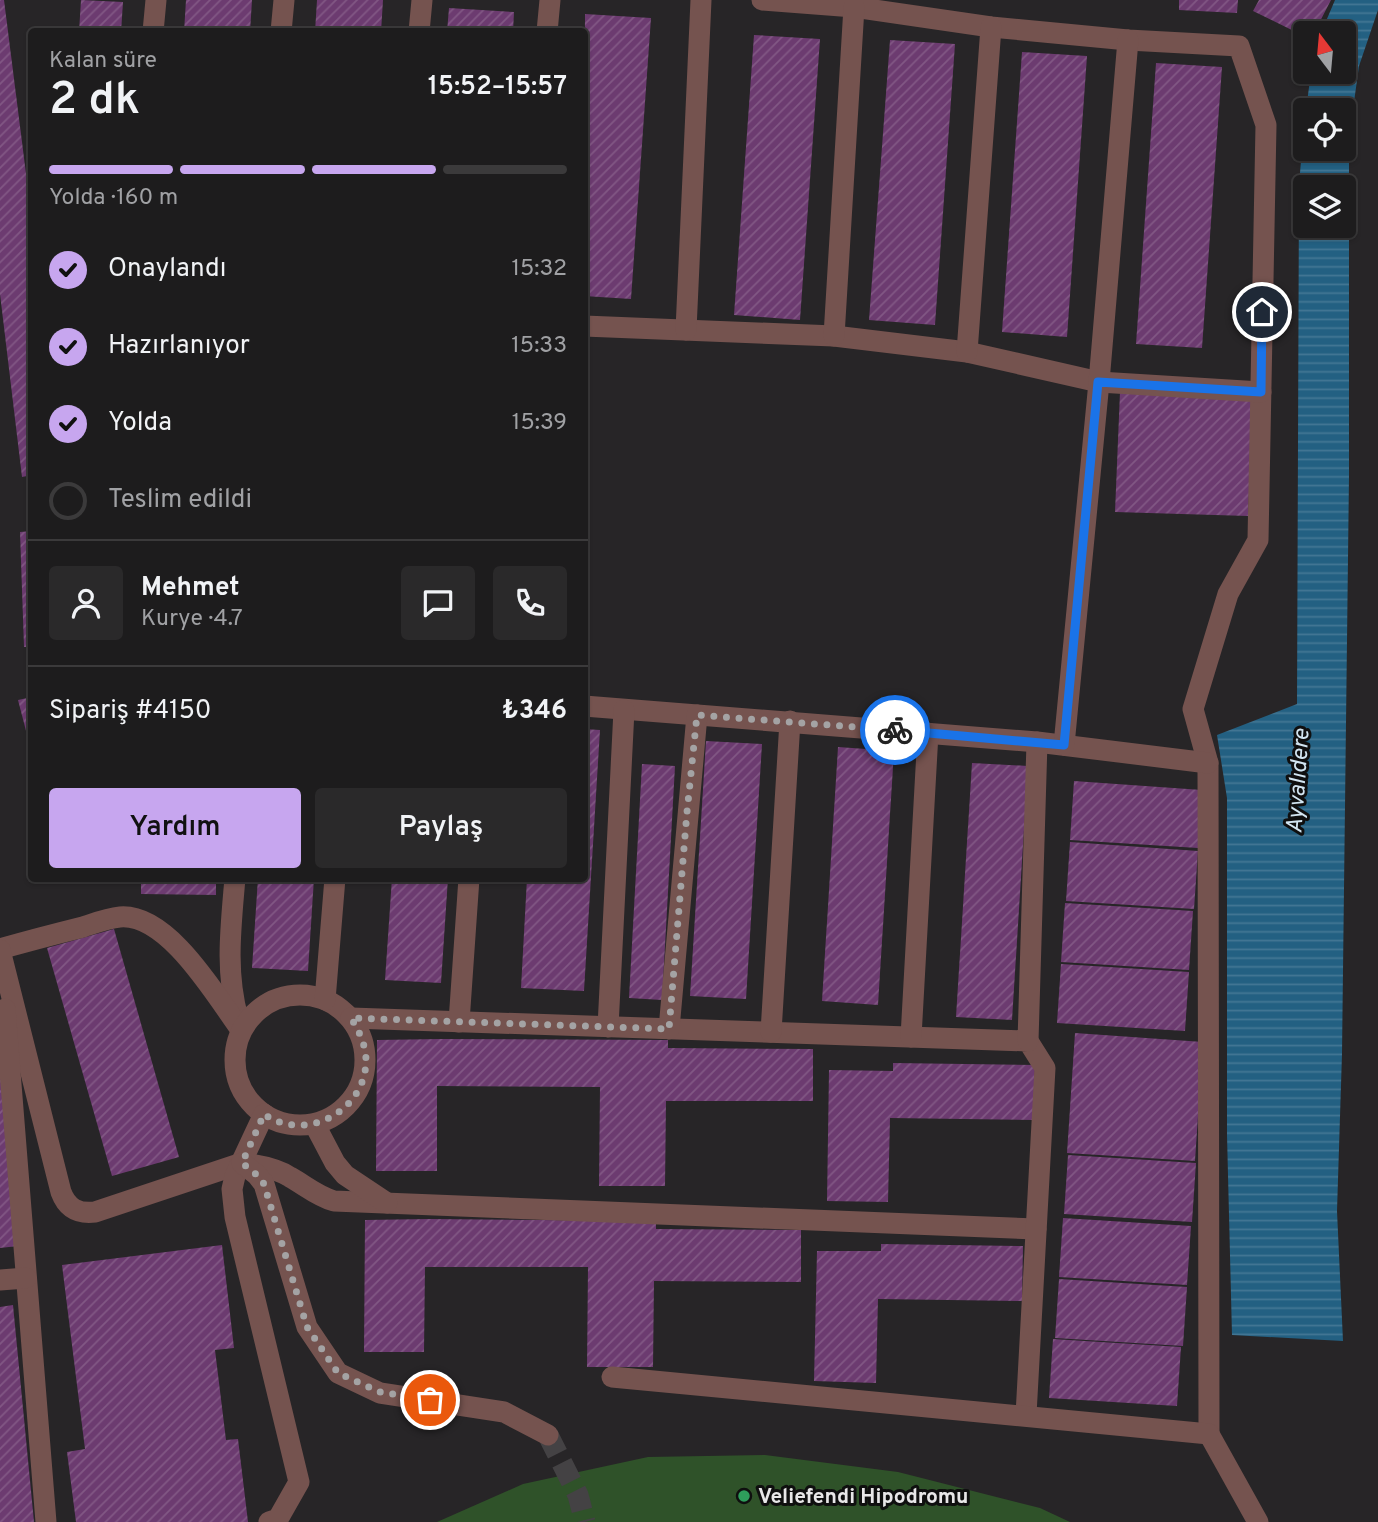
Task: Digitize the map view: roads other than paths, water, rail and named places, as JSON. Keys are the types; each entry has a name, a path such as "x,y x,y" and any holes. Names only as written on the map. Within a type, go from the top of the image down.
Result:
{"lane":[{"path":"153,28 156,0"},
{"path":"281,28 284,0"},
{"path":"419,28 422,0"},
{"path":"547,28 550,0"},
{"path":"686,330 701,0"},
{"path":"762,0 854,7 991,27 1128,40 1239,46 1266,125 1258,540 1228,594 1193,709 1208,763 1209,1434 1258,1522"},
{"path":"834,336 854,7"},
{"path":"967,352 991,27"},
{"path":"1064,745 1128,40"},
{"path":"588,326 834,336 967,352 1098,382 1261,392"},
{"path":"588,706 1037,742 1208,763"},
{"path":"608,1027 624,710"},
{"path":"669,1029 697,715"},
{"path":"771,1032 790,721"},
{"path":"911,1037 928,733"},
{"path":"1026,1415 1045,1068 1028,1041 1037,742"},
{"path":"236,882 229,955 232,995 241,1030"},
{"path":"325,1000 335,882"},
{"path":"459,1022 469,882"},
{"path":"0,950 120,917 140,919 159,930 179,949 241,1030"},
{"path":"0,950 61,1192 69,1206 77,1211 95,1212 242,1163 264,1166 288,1175 320,1197 334,1201 1036,1229"},
{"path":"0,950 46,1522"},
{"path":"290,995 313,996 325,1000 351,1018 362,1037 366,1059 362,1081 352,1101 335,1116 315,1125 292,1125 272,1120 255,1108 242,1092 235,1072 234,1051 241,1030 253,1013 270,1001 290,995"},
{"path":"351,1018 1028,1041"},
{"path":"264,1114 235,1176 232,1189 235,1217 299,1482 278,1520 269,1522"},
{"path":"315,1125 335,1163 345,1175 388,1203"},
{"path":"242,1163 264,1184 307,1327 338,1373 380,1392 504,1412 548,1435"},
{"path":"0,1280 26,1278"},
{"path":"612,1377 1209,1434"}],"water":[{"path":"1335,0 1378,0 1378,10 1359,66 1355,98 1308,98 1309,84 1356,84 1356,21 1326,21"},
{"path":"1301,161 1349,161 1349,175 1300,175"},
{"name":"Ayvalıdere","path":"1299,238 1349,238 1342,1054 1337,1211 1343,1341 1232,1335 1227,1135 1227,798 1217,735 1297,704"}],"tunnel":[{"path":"548,1435 578,1495 585,1522"}],"place":[{"name":"Veliefendi Hipodromu","path":"744,1496"}]}
